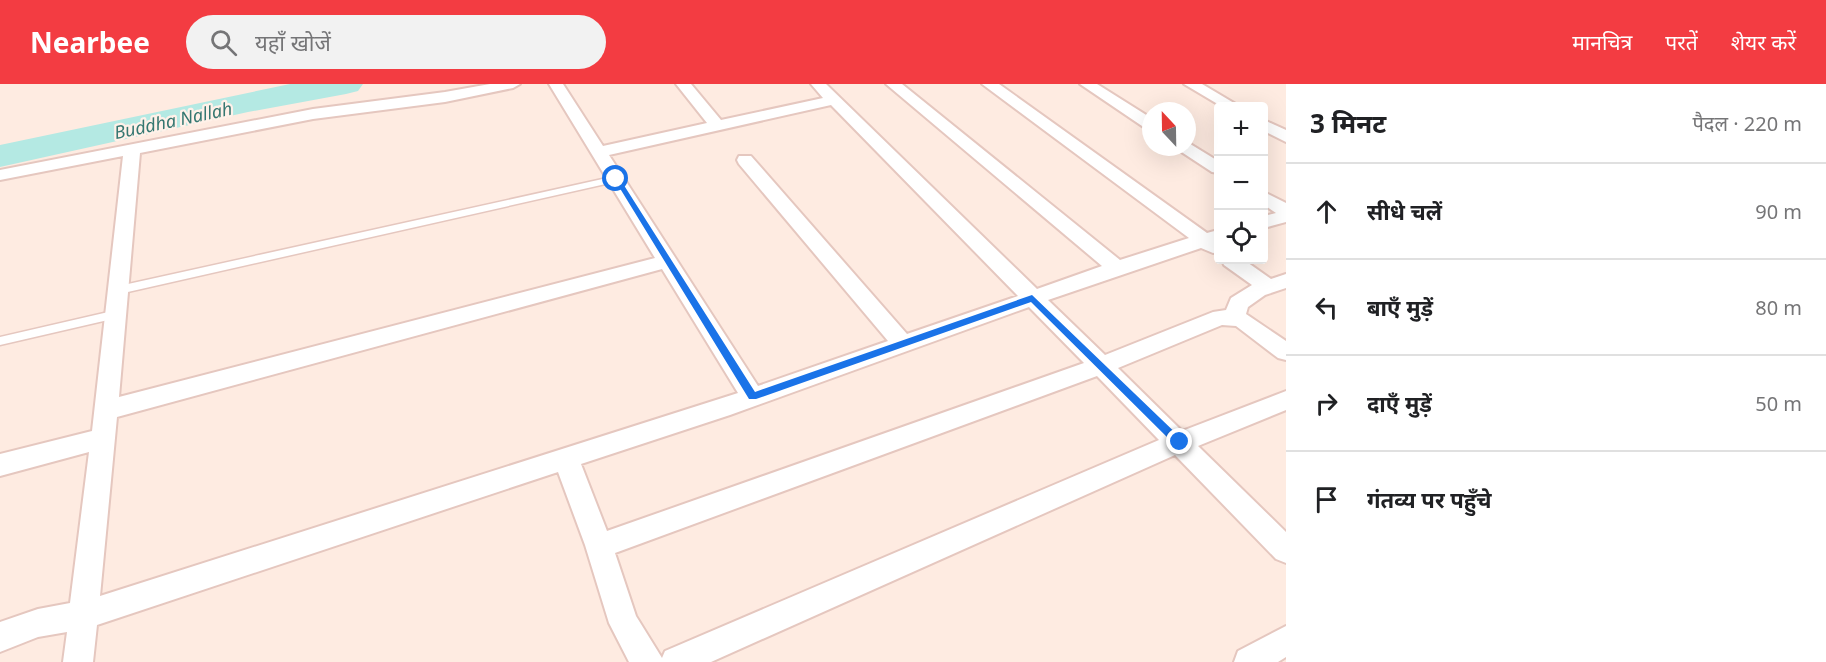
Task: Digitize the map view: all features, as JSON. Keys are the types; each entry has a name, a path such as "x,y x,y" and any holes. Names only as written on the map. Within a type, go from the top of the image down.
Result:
{"street":[{"path":"0,175 313,114 445,97 513,84"},
{"path":"556,84 753,397"},
{"path":"683,84 717,126"},
{"path":"818,84 1286,550"},
{"path":"893,84 1117,268"},
{"path":"988,84 1214,242"},
{"path":"1087,84 1142,119"},
{"path":"1191,84 1224,102"},
{"path":"598,152 834,100"},
{"path":"1268,128 1286,138"},
{"path":"78,662 117,315 132,149"},
{"path":"1196,154 1214,165"},
{"path":"745,160 903,344"},
{"path":"1268,199 1286,211"},
{"path":"1268,221 1286,216"},
{"path":"0,637 38,623 84,615 566,459 753,397 1117,268 1214,242"},
{"path":"107,410 668,261"},
{"path":"1239,264 1277,284"},
{"path":"1235,318 1238,303 1258,290 1277,284"},
{"path":"599,546 1101,366 1220,317 1235,318 1286,352"},
{"path":"676,662 1180,442 1286,400"},
{"path":"0,465 103,438"},
{"path":"566,459 599,546 629,636 649,662"},
{"path":"1249,662 1286,641"}],"lane":[{"path":"119,290 616,179"},
{"path":"0,341 117,315"}],"waterway":[{"name":"Buddha Nallah","path":"0,156 248,102 346,84"}],"route":[{"path":"616,179 753,397 1032,298 1180,442"}]}
